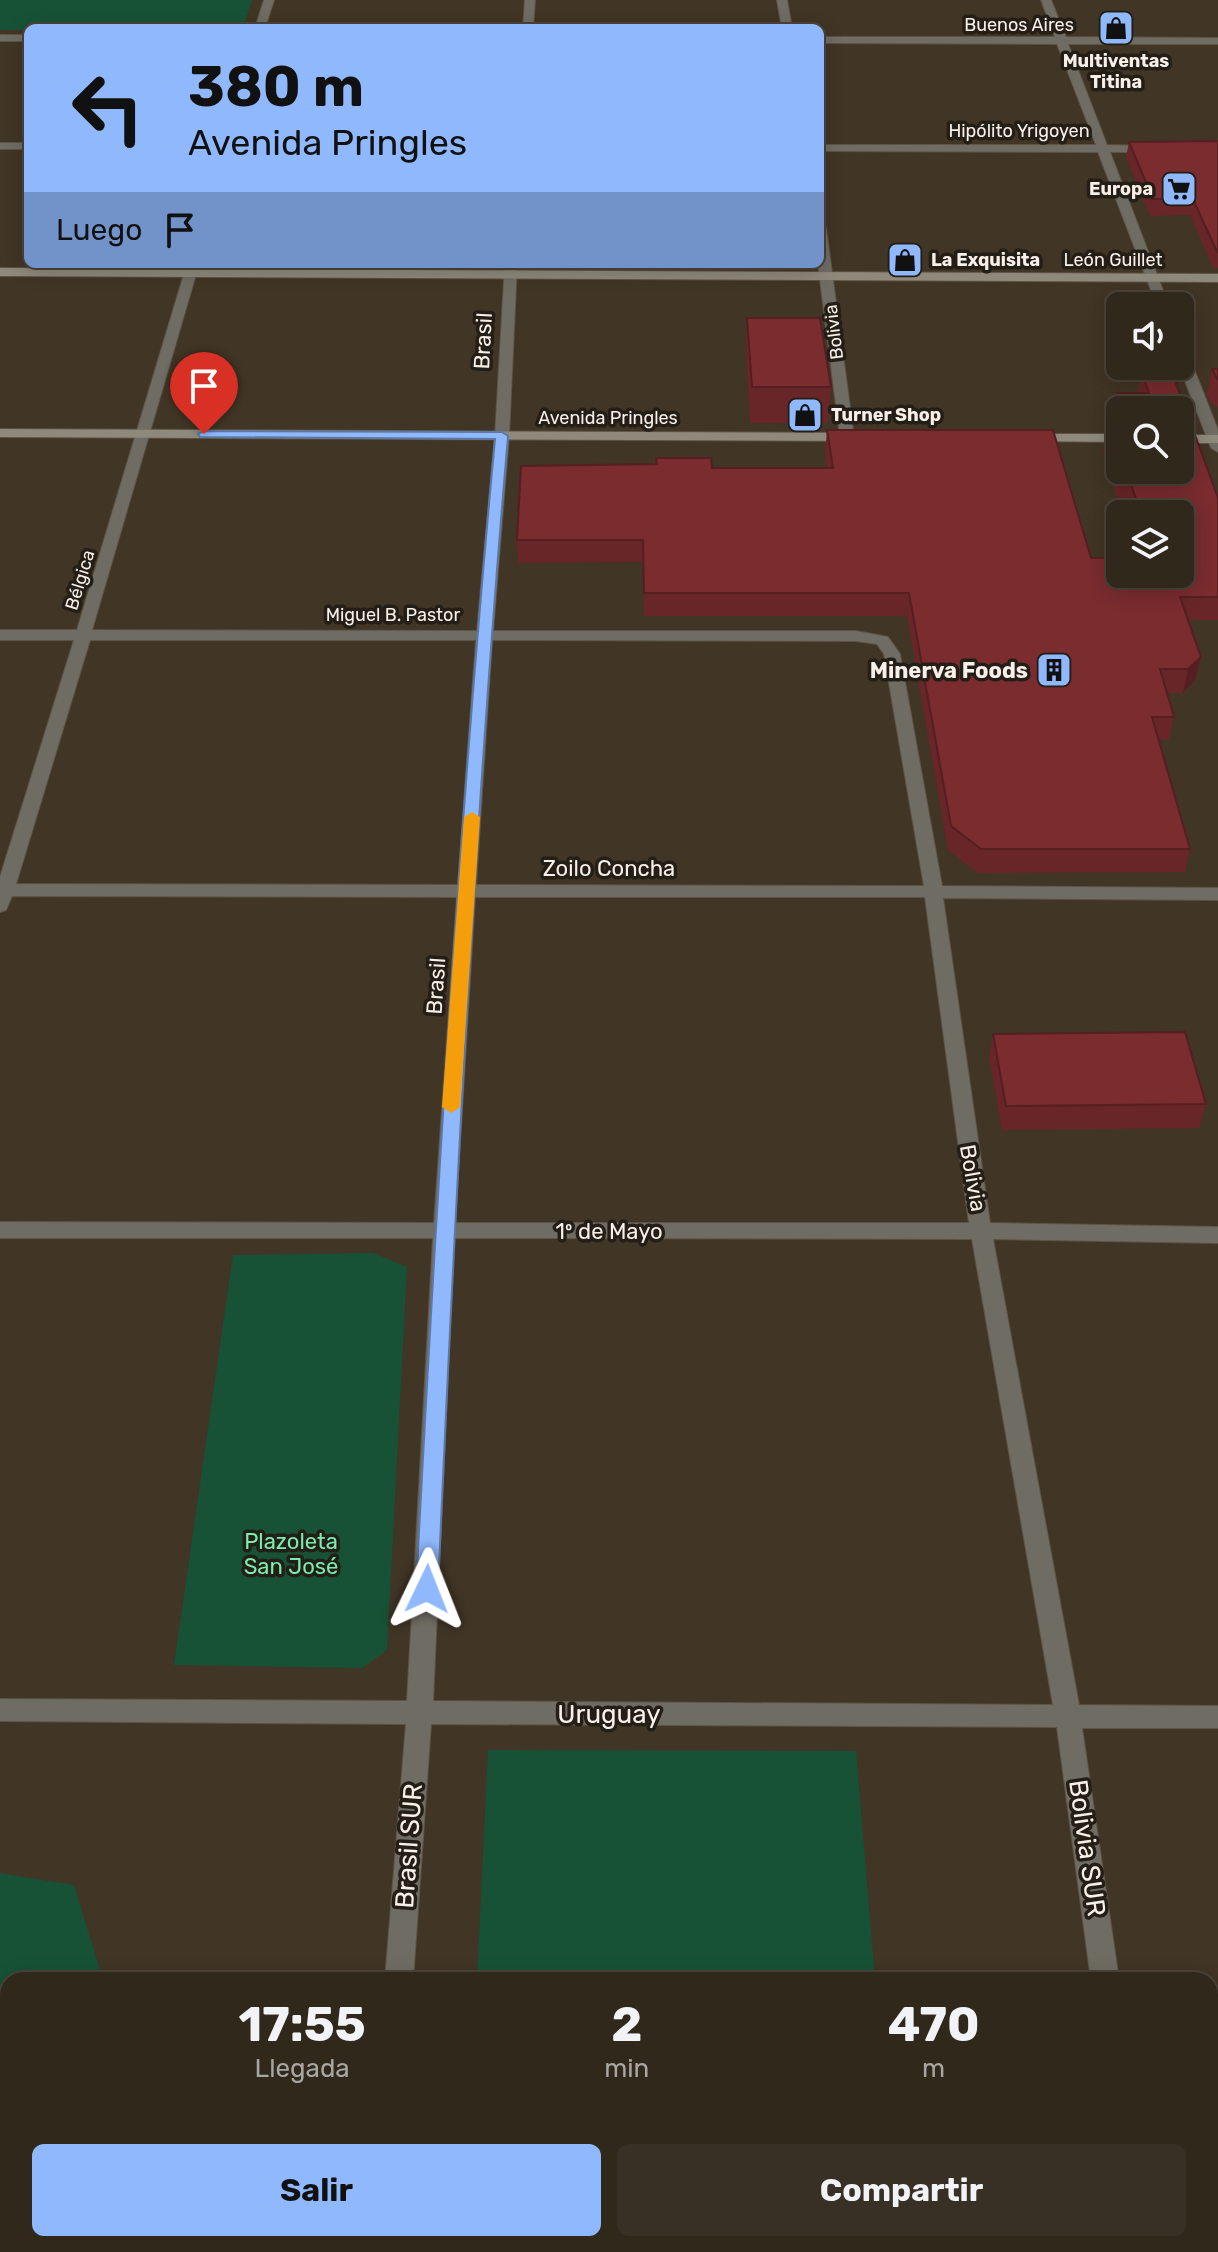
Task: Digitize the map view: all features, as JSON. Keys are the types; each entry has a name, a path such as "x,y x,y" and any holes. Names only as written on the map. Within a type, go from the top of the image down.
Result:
{"street":[{"path":"261,24 269,0"},
{"path":"528,24 530,0"},
{"path":"782,0 786,24"},
{"path":"1046,0 1158,292"},
{"path":"0,38 24,38"},
{"name":"Buenos Aires","path":"824,40 1218,41"},
{"path":"0,146 24,146"},
{"name":"Hipólito Yrigoyen","path":"824,148 1160,149"},
{"name":"Bolivia","path":"824,252 854,437"},
{"name":"León Guillet","path":"0,272 192,268 511,269 828,276 1218,278"},
{"name":"Bélgica","path":"1,895 145,434 192,268"},
{"name":"Brasil","path":"419,1713 443,1231 502,436 511,269"},
{"path":"1192,380 1217,442 1194,440"},
{"name":"Avenida Pringles","path":"0,433 854,437"},
{"path":"1012,438 1106,438"},
{"name":"Miguel B. Pastor","path":"0,635 856,636 882,640"},
{"name":"Bolivia","path":"882,640 892,654 933,891 971,1174 1068,1716"},
{"name":"Zoilo Concha","path":"1,895 933,891 1218,894"},
{"name":"1º de Mayo","path":"0,1230 982,1231 1218,1235"},
{"name":"Uruguay","path":"0,1710 1218,1717"},
{"name":"Brasil SUR","path":"400,1972 419,1713"},
{"name":"Bolivia SUR","path":"1068,1716 1104,1972"}],"green space":[{"path":"0,0 252,0 244,24 24,24 24,30 0,30"},
{"name":"Plazoleta San José","path":"373,1253 407,1267 387,1650 362,1668 174,1665 233,1255"},
{"path":"488,1750 856,1751 874,1972 477,1972"},
{"path":"0,1873 74,1885 101,1972 0,1972"}],"building":[{"name":"Europa","path":"1218,141 1217,252 1193,199 1153,199 1129,142"},
{"path":"747,318 820,318 831,387 752,387"},
{"name":"Minerva Foods","path":"1144,380 1175,380 1181,396 1118,396 1117,393 1149,393"},
{"name":"Minerva Foods","path":"827,430 1053,430 1091,558 1106,558 1106,588 1194,588 1194,500 1136,500 1131,484 1194,484 1194,432 1218,498 1218,597 1180,597 1201,657 1188,669 1160,669 1174,717 1152,717 1190,849 981,849 951,826 909,593 644,593 643,540 517,540 521,466 657,464 656,458 711,458 712,468 833,468"},
{"path":"1185,1032 1206,1104 1006,1106 993,1034"}],"slow traffic":[{"path":"451,1107 472,817"}],"place":[{"name":"Multiventas Titina","path":"1116,28"},
{"name":"Europa","path":"1179,189"},
{"name":"La Exquisita","path":"905,260"},
{"name":"Turner Shop","path":"805,415"},
{"name":"Minerva Foods","path":"1054,670"}],"route":[{"path":"204,434 502,436 486,613 446,1182 427,1589"}]}
